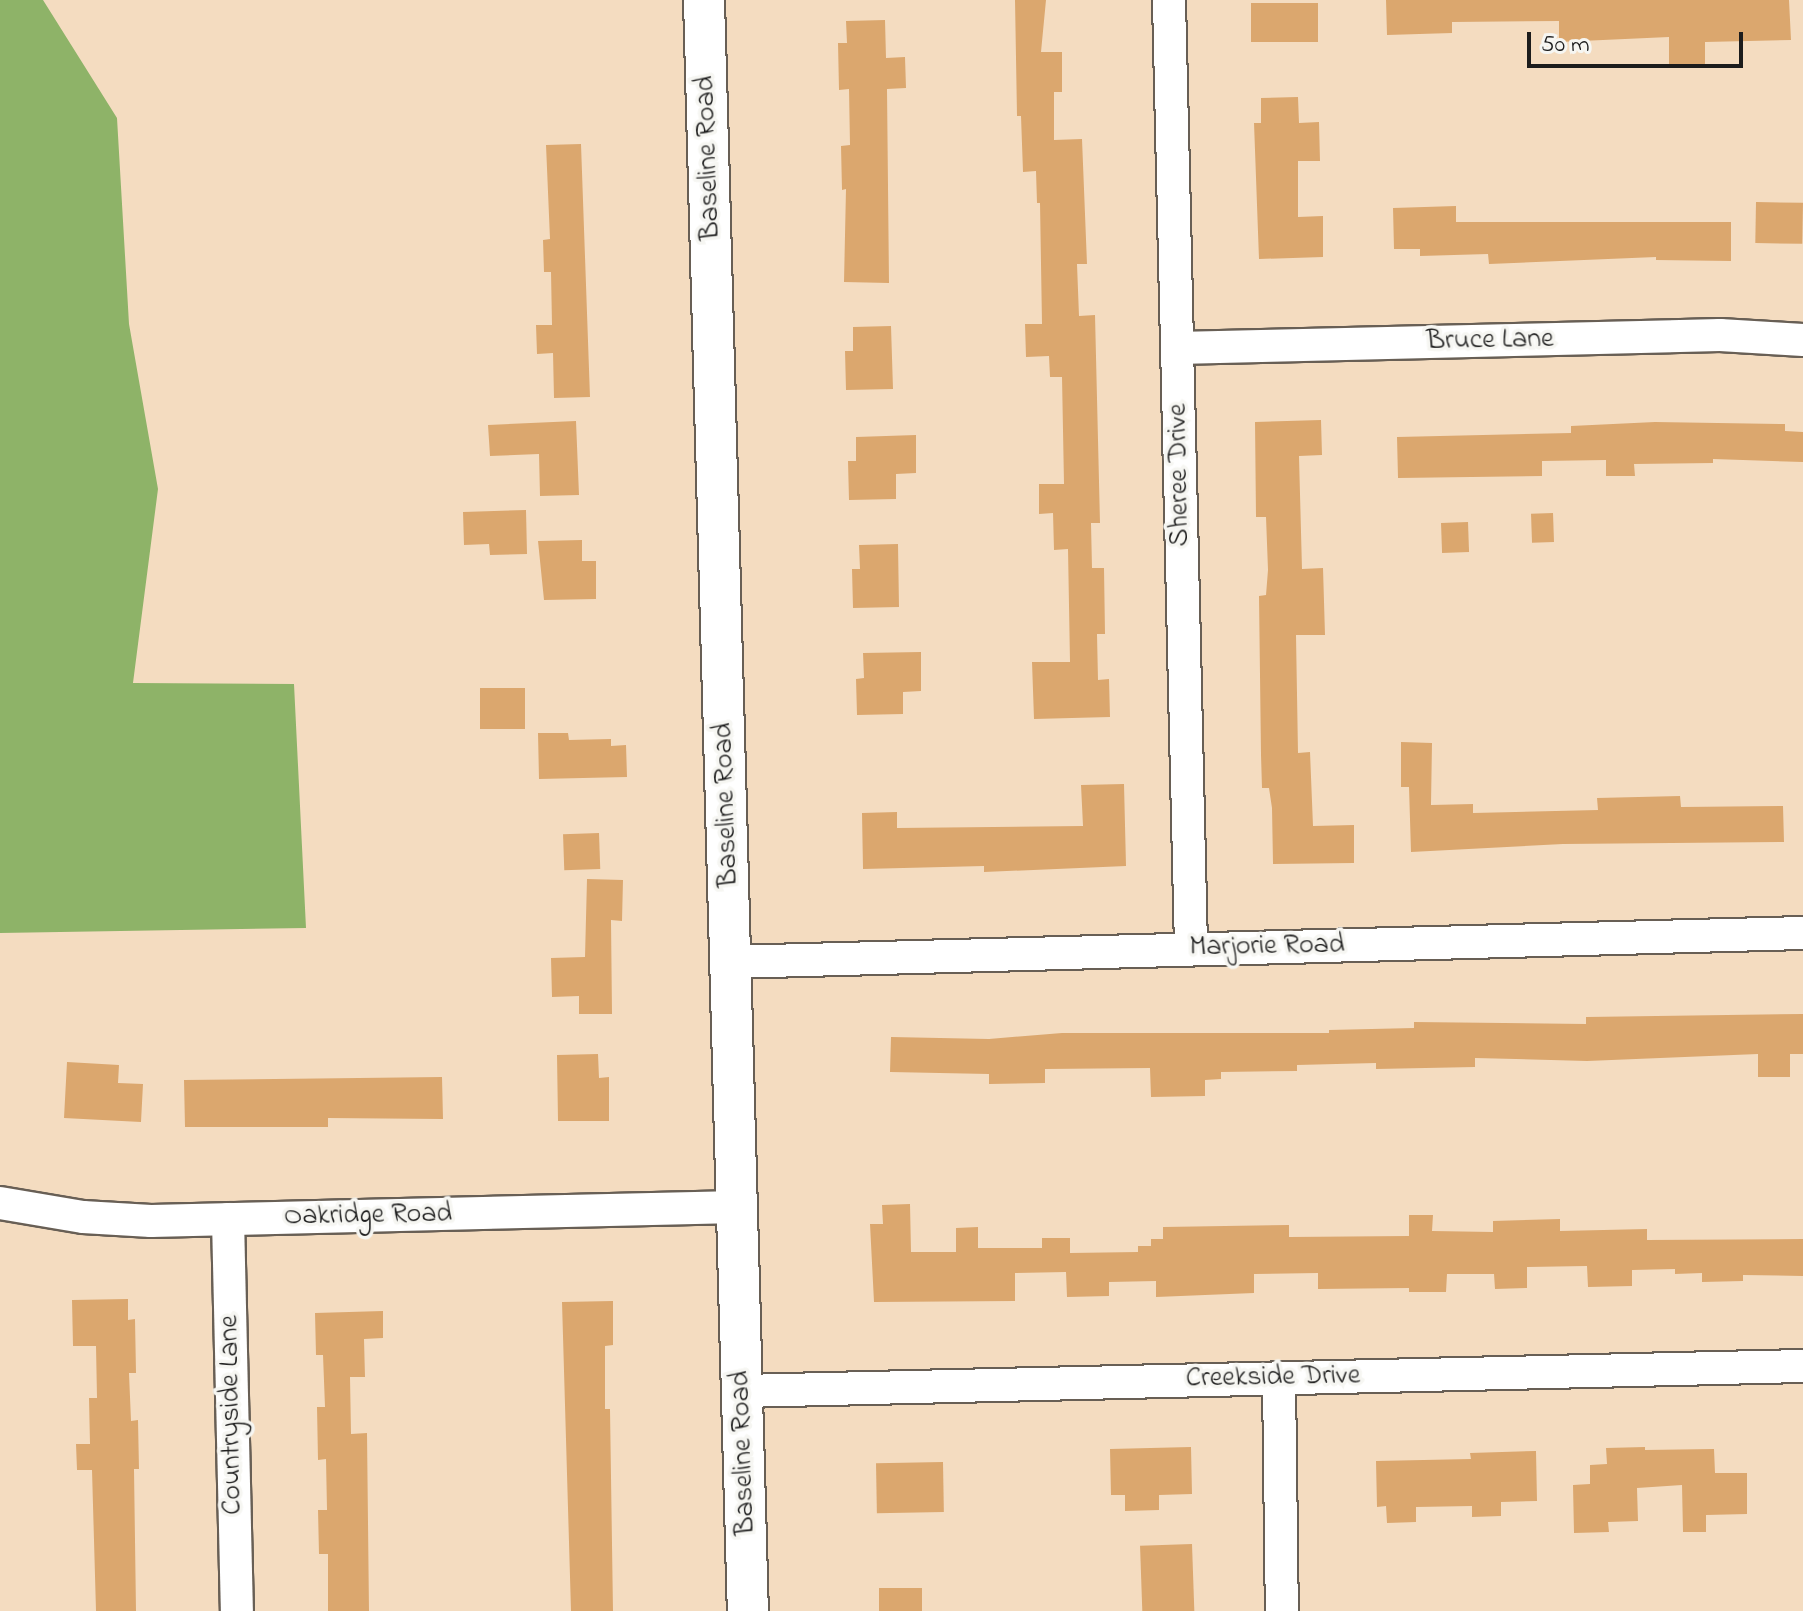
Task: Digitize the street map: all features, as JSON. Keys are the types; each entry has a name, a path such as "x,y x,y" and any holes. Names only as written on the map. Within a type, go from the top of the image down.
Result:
{"street":[{"name":"Baseline Road","path":"704,0 748,1611"},
{"name":"Sheree Drive","path":"1169,0 1191,949"},
{"name":"Bruce Lane","path":"1177,348 1720,335 1803,340"},
{"name":"Marjorie Road","path":"731,962 1803,933"},
{"name":"Oakridge Road","path":"0,1203 83,1217 228,1219 738,1207"},
{"name":"Countryside Lane","path":"228,1219 237,1611"},
{"name":"Creekside Drive","path":"742,1391 1803,1366"},
{"path":"1279,1378 1282,1611"}],"green space":[{"path":"0,0 43,0 117,118 129,324 158,489 133,683 294,684 306,928 0,933"}],"building":[{"path":"1015,0 1046,0 1041,52 1062,52 1062,92 1054,92 1054,140 1082,139 1087,264 1077,264 1079,316 1095,315 1100,523 1091,523 1092,568 1104,568 1105,634 1097,634 1098,680 1109,679 1110,717 1034,719 1032,662 1070,662 1068,549 1054,550 1053,513 1039,514 1039,484 1064,484 1062,377 1050,377 1049,356 1026,357 1025,324 1042,324 1040,203 1037,203 1036,171 1023,172 1021,116 1017,116"},
{"path":"1386,0 1789,0 1791,40 1705,42 1705,66 1669,67 1669,37 1559,42 1559,21 1452,22 1452,33 1387,35"},
{"path":"1251,3 1318,3 1318,42 1251,42"},
{"path":"885,20 886,58 905,57 906,88 887,89 889,283 844,282 846,189 842,190 841,146 850,145 849,89 839,90 838,43 847,43 846,21"},
{"path":"1298,97 1299,123 1319,122 1320,161 1298,161 1298,217 1323,216 1323,257 1259,259 1254,123 1261,123 1261,98"},
{"path":"581,144 590,397 554,398 553,353 537,354 536,325 552,325 551,272 544,272 543,240 550,239 546,145"},
{"path":"1756,202 1803,203 1802,244 1755,243"},
{"path":"1456,206 1456,222 1731,222 1731,261 1656,260 1656,257 1489,264 1488,254 1420,256 1420,249 1394,249 1393,208"},
{"path":"891,326 893,389 846,390 845,351 853,351 853,327"},
{"path":"1321,420 1322,455 1299,456 1302,569 1323,568 1325,635 1296,635 1298,753 1310,752 1313,826 1354,825 1354,863 1273,864 1272,808 1269,788 1262,788 1259,596 1266,595 1268,570 1266,517 1256,517 1255,422"},
{"path":"576,421 579,495 540,496 539,454 490,456 488,425"},
{"path":"1655,422 1785,424 1785,431 1803,432 1803,462 1713,459 1713,463 1634,464 1635,476 1606,476 1606,460 1542,461 1542,476 1398,478 1397,437 1571,433 1571,426"},
{"path":"916,435 916,473 896,474 896,499 849,500 848,461 856,461 856,437"},
{"path":"526,510 527,554 490,555 489,544 464,545 463,512"},
{"path":"1553,513 1554,542 1532,543 1531,514"},
{"path":"1468,522 1469,552 1442,553 1441,523"},
{"path":"582,540 582,561 596,561 596,599 544,600 538,541"},
{"path":"898,544 899,607 853,608 852,569 860,569 859,545"},
{"path":"921,652 921,691 903,692 903,714 857,715 856,679 864,678 863,653"},
{"path":"480,688 525,688 525,729 480,729"},
{"path":"538,733 568,733 569,740 611,739 611,746 626,745 627,777 539,779"},
{"path":"1401,742 1432,743 1431,805 1473,804 1473,813 1598,810 1597,798 1680,796 1681,807 1783,806 1784,842 1563,844 1411,852 1409,787 1401,787"},
{"path":"1124,784 1126,866 984,872 984,866 863,869 862,813 897,812 897,828 1083,826 1081,785"},
{"path":"599,833 600,869 564,870 563,834"},
{"path":"587,879 623,880 622,921 611,920 612,1014 579,1014 579,996 552,997 551,958 585,957"},
{"path":"1803,1014 1803,1054 1790,1054 1790,1077 1758,1077 1758,1054 1587,1061 1475,1058 1475,1067 1376,1069 1376,1063 1297,1065 1297,1071 1221,1072 1221,1079 1205,1080 1205,1096 1151,1097 1150,1068 1045,1069 1045,1083 989,1084 989,1074 890,1072 891,1037 989,1039 1062,1033 1329,1033 1329,1030 1414,1028 1414,1022 1586,1024 1586,1017"},
{"path":"598,1054 599,1078 609,1077 609,1121 558,1121 557,1055"},
{"path":"67,1062 119,1065 118,1083 143,1084 141,1122 64,1118"},
{"path":"442,1077 443,1119 328,1118 328,1127 185,1127 184,1080"},
{"path":"910,1204 911,1252 956,1252 956,1228 978,1227 978,1248 1042,1248 1042,1238 1070,1238 1070,1253 1138,1252 1138,1246 1151,1246 1151,1239 1163,1239 1163,1227 1289,1225 1289,1237 1409,1236 1409,1215 1433,1215 1432,1231 1493,1232 1493,1221 1560,1219 1560,1231 1647,1229 1647,1240 1803,1239 1803,1276 1743,1275 1743,1281 1702,1282 1702,1273 1675,1274 1675,1269 1632,1270 1632,1286 1588,1287 1587,1266 1527,1267 1527,1288 1495,1289 1494,1274 1447,1274 1446,1292 1409,1292 1409,1288 1318,1289 1318,1273 1254,1274 1254,1293 1156,1297 1156,1281 1109,1282 1109,1296 1067,1297 1066,1272 1015,1273 1015,1301 874,1302 870,1224 883,1224 882,1205"},
{"path":"128,1299 128,1320 135,1319 136,1373 129,1373 131,1421 138,1420 139,1469 134,1469 136,1611 96,1611 92,1470 77,1470 76,1444 90,1444 89,1398 97,1398 96,1346 73,1346 72,1300"},
{"path":"613,1301 613,1345 605,1346 605,1409 610,1409 613,1611 571,1611 562,1302"},
{"path":"383,1311 383,1338 364,1339 365,1377 350,1377 351,1434 367,1433 369,1611 328,1611 328,1554 319,1554 318,1510 327,1510 326,1459 318,1460 317,1407 325,1407 323,1355 316,1355 315,1313"},
{"path":"1191,1447 1192,1494 1159,1495 1159,1510 1125,1511 1125,1495 1111,1495 1110,1449"},
{"path":"1645,1447 1645,1450 1714,1449 1715,1473 1747,1473 1747,1514 1706,1515 1706,1532 1683,1532 1682,1485 1637,1488 1638,1521 1608,1522 1609,1532 1574,1533 1573,1485 1590,1484 1590,1465 1607,1464 1606,1448"},
{"path":"1536,1451 1537,1501 1501,1502 1501,1516 1472,1517 1472,1506 1416,1507 1416,1522 1387,1523 1386,1506 1377,1507 1376,1461 1471,1459 1470,1453"},
{"path":"943,1462 944,1512 877,1513 876,1463"},
{"path":"1192,1544 1194,1611 1142,1611 1140,1546"},
{"path":"879,1588 922,1588 922,1611 879,1611"}]}
